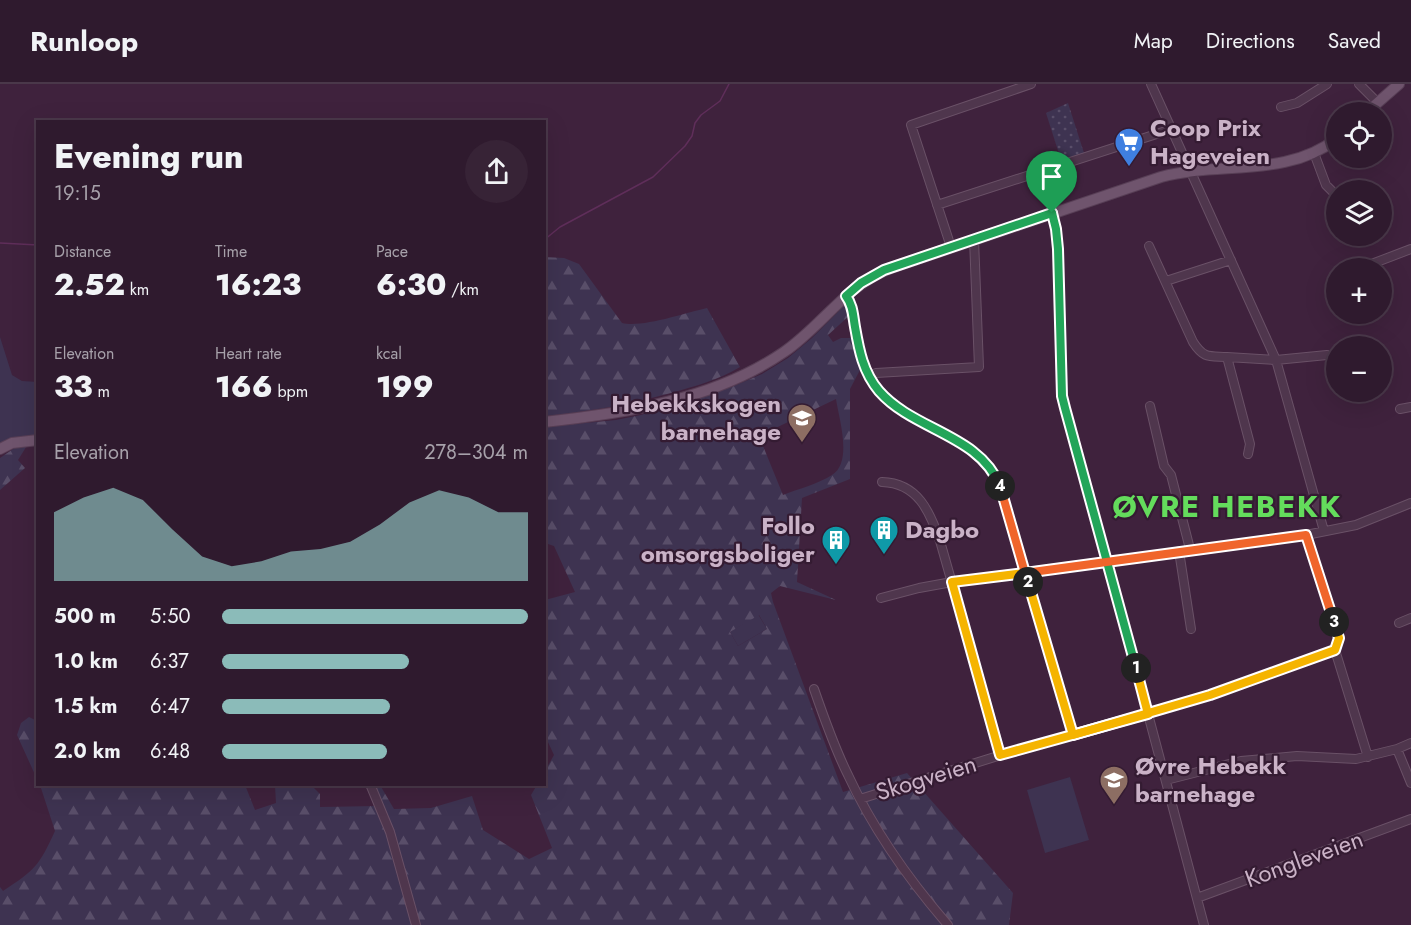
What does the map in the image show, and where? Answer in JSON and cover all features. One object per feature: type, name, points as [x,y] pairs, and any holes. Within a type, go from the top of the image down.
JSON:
[{"type":"main road","points":[[1379,102],[1399,84]]},
{"type":"main road","points":[[546,422],[627,411],[695,393],[733,380],[783,353],[807,335],[861,283],[879,272],[1155,178],[1190,170],[1279,163],[1314,153],[1326,145]]},
{"type":"main road","points":[[0,449],[12,443],[36,441]]},
{"type":"street","points":[[951,247],[910,125],[1031,84]]},
{"type":"street","points":[[1151,84],[1276,360],[1324,531]]},
{"type":"street","points":[[1281,107],[1297,103],[1327,84]]},
{"type":"street","points":[[1359,84],[1377,102]]},
{"type":"street","points":[[937,205],[1172,129]]},
{"type":"street","points":[[1314,153],[1326,185]]},
{"type":"street","points":[[1052,213],[1058,249],[1062,396],[1204,925]]},
{"type":"street","points":[[869,376],[894,371],[979,367],[974,240]]},
{"type":"street","points":[[1149,246],[1200,353],[1206,356],[1276,360],[1326,355]]},
{"type":"street","points":[[1387,258],[1411,249]]},
{"type":"street","points":[[1166,281],[1231,260]]},
{"type":"street","points":[[846,296],[851,306],[860,354],[869,376],[881,393],[894,405],[971,449],[991,468],[1003,494],[1073,735]]},
{"type":"street","points":[[1227,357],[1250,444],[1248,454]]},
{"type":"street","points":[[1150,406],[1164,466],[1171,475],[1190,549]]},
{"type":"street","points":[[1400,409],[1411,407]]},
{"type":"street","points":[[882,482],[903,485],[924,503],[938,533],[1000,755]]},
{"type":"street","points":[[881,598],[952,582],[1306,535],[1356,525],[1411,503]]},
{"type":"street","points":[[1306,535],[1339,638],[1335,650],[1368,757]]},
{"type":"street","points":[[1179,551],[1191,629]]},
{"type":"street","points":[[1399,623],[1411,618]]},
{"type":"street","name":"Skogveien","points":[[860,799],[1000,755],[1210,695],[1335,650]]},
{"type":"street","points":[[814,689],[844,768],[860,799],[903,868],[948,925]]},
{"type":"street","points":[[1166,780],[1253,759],[1297,756],[1344,759],[1368,757],[1411,743]]},
{"type":"street","points":[[1397,749],[1411,783]]},
{"type":"street","points":[[371,786],[390,832],[416,925]]},
{"type":"street","name":"Kongleveien","points":[[1197,898],[1411,819]]},
{"type":"green space","points":[[1068,103],[1084,153],[1061,160],[1046,113]]},
{"type":"green space","points":[[546,257],[564,258],[579,264],[622,323],[652,322],[707,308],[740,367],[724,376],[671,393],[593,410],[546,416]]},
{"type":"green space","points":[[846,304],[850,315],[828,335],[833,342],[841,338],[854,338],[861,368],[850,389],[850,479],[802,498],[797,582],[836,600],[780,586],[771,593],[843,792],[907,773],[1013,893],[1009,925],[0,925],[0,887],[3,891],[35,866],[55,831],[40,786],[245,786],[255,810],[276,803],[275,786],[312,786],[320,794],[320,807],[376,806],[366,786],[381,786],[394,809],[431,808],[472,796],[483,830],[529,859],[552,848],[531,795],[536,786],[546,786],[546,769],[554,755],[546,740],[546,600],[575,592],[554,546],[546,543],[546,427],[616,420],[641,415],[734,386],[762,374],[788,358]],"holes":[[[836,399],[842,428],[843,451],[838,469],[821,481],[783,495],[759,436]],[[759,615],[767,629],[738,646],[730,632]]]},
{"type":"green space","points":[[0,337],[12,375],[22,381],[36,382],[36,436],[0,447]]},
{"type":"green space","points":[[28,444],[18,460],[25,468],[0,490],[0,458],[16,447]]},
{"type":"green space","points":[[758,614],[767,629],[738,646],[730,632]]},
{"type":"green space","points":[[29,717],[36,720],[36,777],[17,735],[21,723]]},
{"type":"green space","points":[[1070,777],[1089,840],[1045,853],[1027,790]]},
{"type":"waterway","points":[[546,238],[560,227],[653,177],[685,146],[692,136],[695,123],[701,115],[720,101],[729,84]]},
{"type":"waterway","points":[[0,243],[36,245]]},
{"type":"place","name":"Coop Prix Hageveien","points":[[1129,168]]},
{"type":"place","name":"Hebekkskogen barnehage","points":[[802,444]]},
{"type":"place","name":"Dagbo","points":[[884,556]]},
{"type":"place","name":"Follo omsorgsboliger","points":[[836,566]]},
{"type":"place","name":"Øvre Hebekk barnehage","points":[[1114,806]]},
{"type":"district","name":"ØVRE HEBEKK","points":[[1227,507]]},
{"type":"route","points":[[1052,213],[884,270],[856,286],[846,296],[851,306],[860,354],[875,385],[894,405],[966,446],[980,455],[987,463],[1001,487],[1025,573],[1106,561],[1190,549],[1306,535],[1339,638],[1335,650],[1210,695],[1148,714],[1073,735],[1025,573],[952,582],[1000,755],[1148,714],[1106,561],[1072,440],[1062,396],[1058,249],[1052,213]]}]
